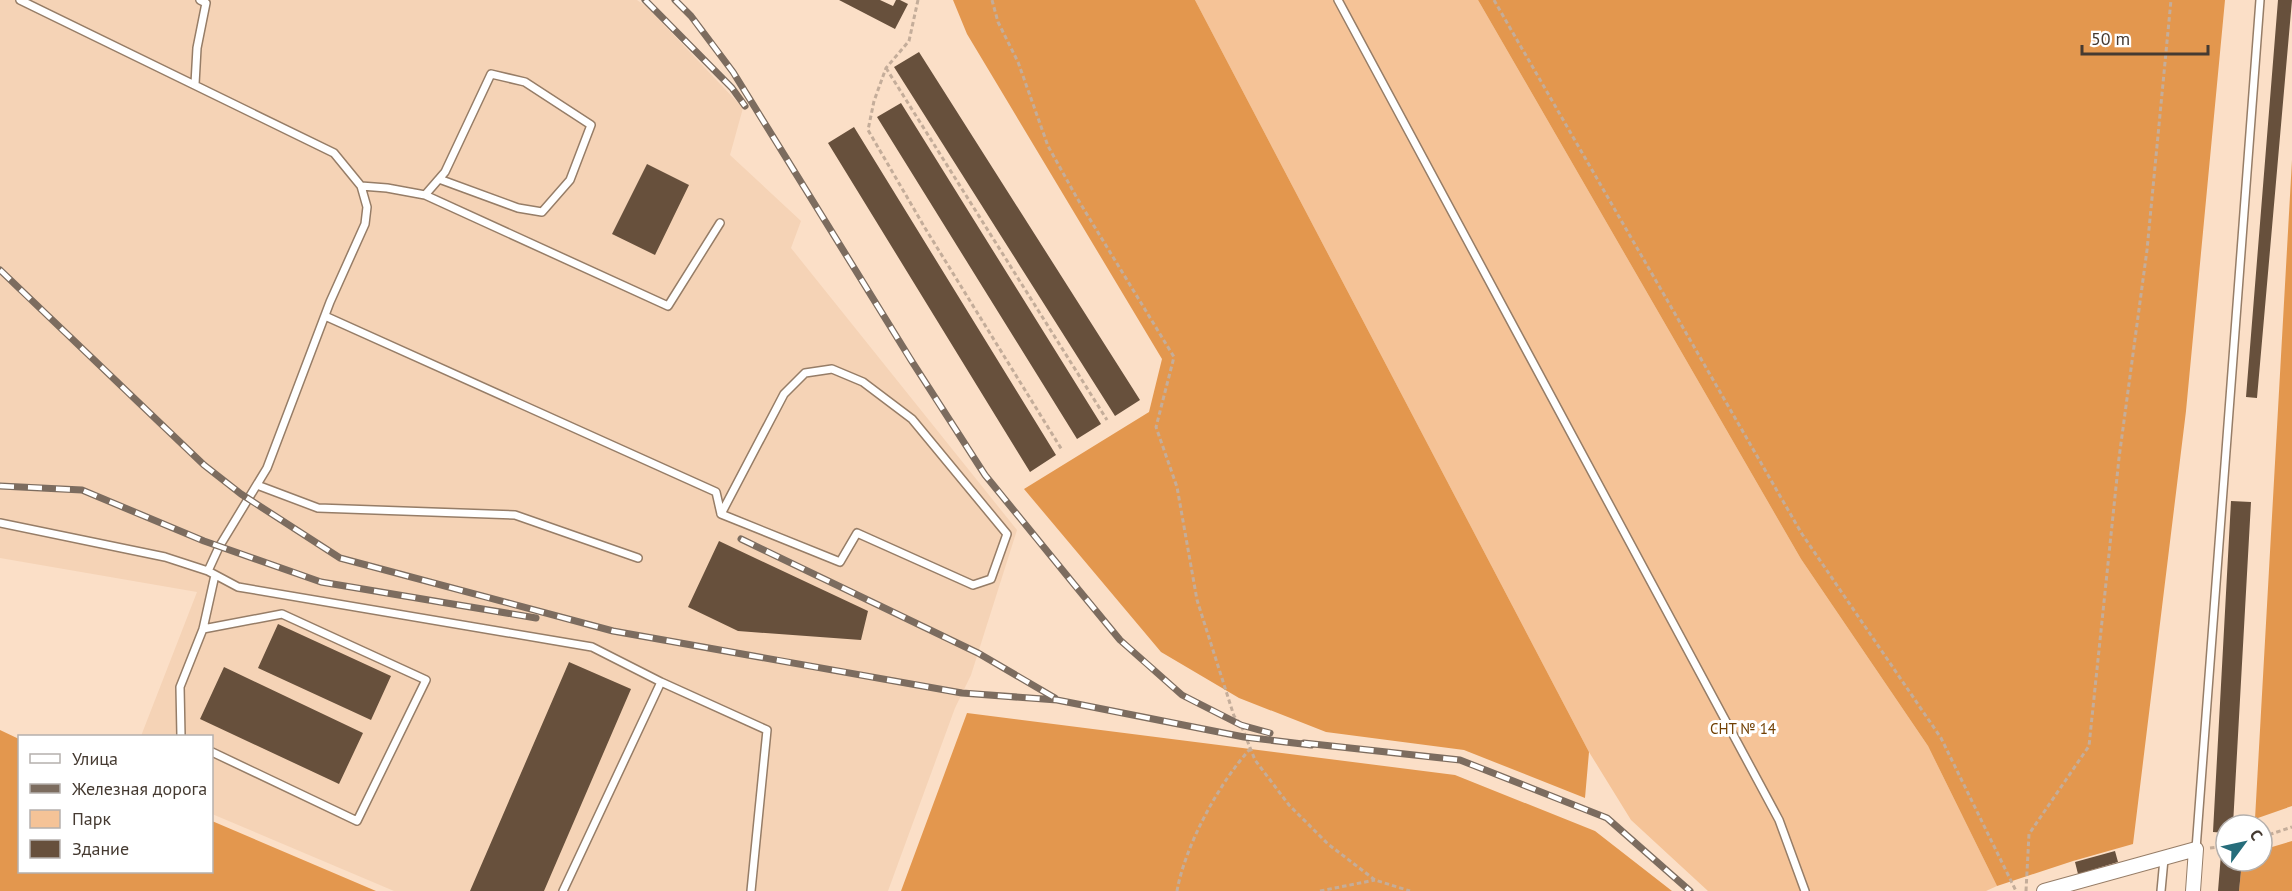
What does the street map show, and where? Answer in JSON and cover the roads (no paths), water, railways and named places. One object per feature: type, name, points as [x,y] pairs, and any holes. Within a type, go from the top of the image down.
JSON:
[{"type":"street","points":[[2044,891],[2196,849],[2193,891]]},
{"type":"lane","points":[[20,0],[334,153],[361,186],[367,207],[365,225],[325,316],[267,468],[219,547],[211,573],[203,629],[180,687],[181,735]]},
{"type":"lane","points":[[195,84],[197,48],[206,3],[200,0]]},
{"type":"lane","points":[[1338,0],[1779,820],[1805,891]]},
{"type":"lane","points":[[2196,849],[2260,0]]},
{"type":"lane","points":[[425,195],[445,172],[491,74],[525,82],[591,125],[570,180],[542,212],[518,208],[439,179]]},
{"type":"lane","points":[[361,186],[425,195],[668,306],[720,223]]},
{"type":"lane","points":[[325,316],[716,492],[721,514]]},
{"type":"lane","points":[[832,369],[863,382],[912,419],[1006,534],[991,579],[972,585],[856,534],[840,562],[721,514],[784,394],[805,373],[832,369]]},
{"type":"lane","points":[[257,485],[318,508],[515,515],[638,558]]},
{"type":"lane","points":[[0,523],[165,557],[211,573],[238,587],[592,647],[661,682],[767,730],[752,891]]},
{"type":"lane","points":[[203,629],[282,614],[426,680],[357,821],[213,752]]},
{"type":"lane","points":[[563,891],[661,682]]},
{"type":"lane","points":[[2161,891],[2164,859]]},
{"type":"railway","points":[[645,0],[732,88],[745,106]]},
{"type":"railway","points":[[675,0],[691,16],[733,72],[985,475],[1120,640],[1182,695],[1241,725],[1270,733]]},
{"type":"railway","points":[[0,270],[204,465],[241,494],[340,558],[613,631],[962,693],[1057,700],[1244,737],[1311,745]]},
{"type":"railway","points":[[0,486],[82,490],[204,541],[321,582],[536,618]]},
{"type":"railway","points":[[741,539],[978,653],[1055,698]]},
{"type":"railway","points":[[1304,743],[1460,760],[1607,818],[1690,891]]},
{"type":"park label","name":"СНТ № 14","points":[[1743,728]]}]
